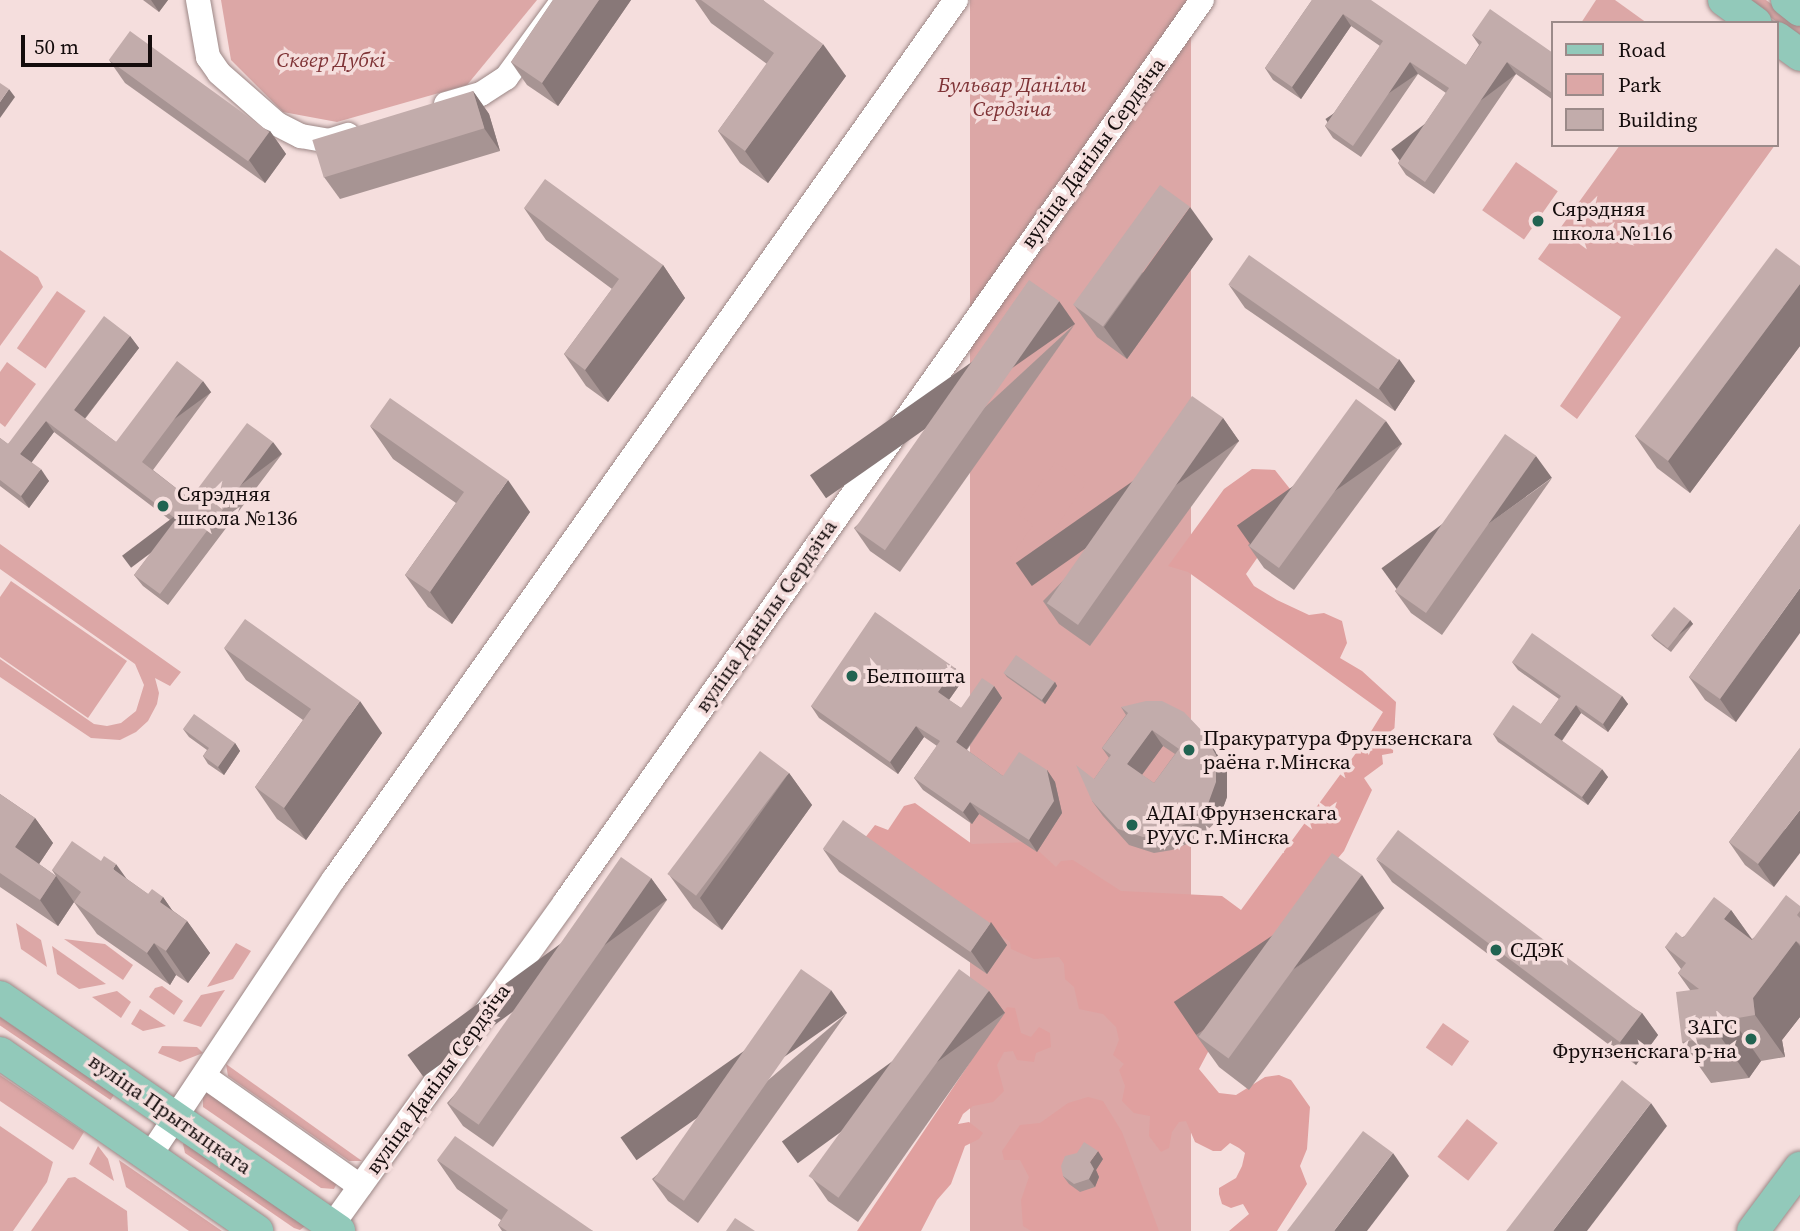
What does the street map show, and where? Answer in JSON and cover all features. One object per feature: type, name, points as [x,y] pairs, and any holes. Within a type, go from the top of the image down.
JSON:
[{"type":"main road","points":[[1724,0],[1753,21]]},
{"type":"main road","points":[[1787,0],[1800,10]]},
{"type":"main road","points":[[1779,39],[1800,55]]},
{"type":"main road","name":"вуліца Прытыцкага","points":[[0,997],[333,1229]]},
{"type":"main road","points":[[0,1053],[257,1231]]},
{"type":"main road","points":[[1753,1231],[1800,1168]]},
{"type":"street","points":[[198,0],[200,27],[208,57],[219,74],[276,124],[302,136],[329,141],[367,129]]},
{"type":"street","points":[[418,113],[481,94],[506,78],[562,0]]},
{"type":"street","points":[[149,1157],[334,879],[957,0]]},
{"type":"street","name":"вуліца Данілы Сердзіча","points":[[333,1229],[360,1186],[565,902],[1202,0]]},
{"type":"street","points":[[204,1076],[360,1186]]},
{"type":"green space","name":"Сквер Дубкі","points":[[221,0],[537,0],[467,85],[337,122],[283,112],[231,60]]},
{"type":"green space","name":"Бульвар Данілы Сердзіча","points":[[970,0],[1191,0],[1191,1231],[970,1231]]},
{"type":"green space","points":[[1596,0],[1615,0],[1644,21],[1582,21]]},
{"type":"green space","points":[[1747,0],[1766,0],[1800,26],[1800,39]]},
{"type":"green space","points":[[1619,147],[1774,147],[1577,419],[1560,406],[1621,317],[1538,259]]},
{"type":"green space","points":[[1516,162],[1558,191],[1524,240],[1482,210]]},
{"type":"green space","points":[[0,250],[38,277],[43,287],[0,346]]},
{"type":"green space","points":[[57,291],[86,311],[46,368],[17,348]]},
{"type":"green space","points":[[7,362],[36,384],[5,427],[0,423],[0,372]]},
{"type":"green space","points":[[1055,462],[1086,483],[1027,570],[1010,558],[1033,525],[1019,515]]},
{"type":"green space","points":[[0,544],[181,672],[170,686],[155,678],[159,693],[157,704],[148,721],[136,732],[120,740],[91,738],[0,677],[0,659],[94,724],[107,726],[121,723],[136,711],[144,685],[135,664],[0,569]]},
{"type":"green space","points":[[11,581],[127,661],[88,718],[0,657],[0,597]]},
{"type":"green space","points":[[16,923],[41,940],[47,967],[21,949]]},
{"type":"green space","points":[[64,939],[105,944],[133,965],[123,980]]},
{"type":"green space","points":[[236,943],[251,951],[233,979],[207,987]]},
{"type":"green space","points":[[52,946],[106,984],[79,989],[57,974]]},
{"type":"green space","points":[[162,986],[183,1001],[174,1015],[149,997],[155,988]]},
{"type":"green space","points":[[225,990],[201,1027],[183,1021],[201,995]]},
{"type":"green space","points":[[117,991],[131,1002],[121,1018],[92,997]]},
{"type":"green space","points":[[140,1009],[166,1026],[143,1031],[131,1024]]},
{"type":"green space","points":[[0,1017],[114,1094],[110,1100],[0,1025]]},
{"type":"green space","points":[[1443,1023],[1469,1041],[1452,1066],[1426,1048]]},
{"type":"green space","points":[[162,1046],[197,1047],[203,1053],[180,1062],[158,1053]]},
{"type":"green space","points":[[226,1064],[362,1161],[349,1161],[228,1076]]},
{"type":"green space","points":[[0,1075],[84,1132],[73,1150],[0,1101]]},
{"type":"green space","points":[[208,1089],[338,1181],[334,1189],[321,1188],[203,1107],[203,1097]]},
{"type":"green space","points":[[1467,1119],[1498,1143],[1468,1181],[1437,1157]]},
{"type":"green space","points":[[0,1126],[53,1162],[47,1182],[13,1231],[0,1231]]},
{"type":"green space","points":[[188,1142],[305,1226],[300,1230],[294,1228],[185,1153],[183,1144]]},
{"type":"green space","points":[[98,1146],[108,1159],[114,1181],[89,1164]]},
{"type":"green space","points":[[119,1160],[222,1231],[189,1231],[126,1187]]},
{"type":"green space","points":[[75,1177],[127,1211],[128,1231],[31,1231],[68,1178]]},
{"type":"shaded area","points":[[1252,469],[1275,470],[1298,499],[1246,574],[1254,586],[1277,600],[1309,615],[1324,613],[1342,621],[1347,643],[1340,658],[1362,671],[1396,702],[1393,753],[1382,755],[1383,764],[1364,778],[1372,790],[1344,851],[1333,864],[1232,1028],[1208,1052],[1199,1069],[1219,1093],[1236,1095],[1265,1077],[1279,1075],[1291,1080],[1310,1107],[1307,1149],[1300,1166],[1307,1184],[1277,1231],[1229,1231],[1249,1214],[1243,1204],[1231,1208],[1222,1204],[1219,1194],[1219,1188],[1236,1178],[1242,1166],[1245,1153],[1239,1148],[1230,1143],[1221,1151],[1213,1151],[1195,1142],[1186,1121],[1179,1122],[1172,1132],[1169,1148],[1161,1152],[1149,1136],[1150,1116],[1134,1113],[1122,1101],[1125,1086],[1119,1070],[1124,1064],[1113,1055],[1119,1040],[1116,1027],[1103,1014],[1079,1009],[1074,987],[1065,979],[1064,964],[1059,957],[1034,959],[1011,949],[1010,942],[864,839],[875,825],[888,830],[904,806],[915,803],[972,844],[1029,842],[1056,867],[1061,861],[1073,860],[1121,891],[1222,896],[1241,910],[1367,738],[1383,712],[1188,572],[1168,566],[1224,489]]},
{"type":"shaded area","points":[[1007,1007],[1015,1008],[1021,1033],[1031,1037],[1039,1027],[1050,1033],[1051,1047],[1036,1053],[1034,1062],[1017,1060],[1013,1051],[1004,1052],[997,1065],[1004,1091],[993,1102],[973,1106],[963,1114],[958,1124],[969,1122],[983,1133],[979,1139],[965,1146],[951,1184],[937,1200],[921,1231],[857,1231]]},
{"type":"shaded area","points":[[1088,1097],[1103,1101],[1122,1132],[1159,1231],[1031,1231],[1023,1226],[1021,1200],[1029,1177],[1020,1160],[1004,1160],[1002,1151],[1020,1125],[1040,1123],[1068,1103]]},
{"type":"building","points":[[553,0],[599,0],[542,83],[511,62]]},
{"type":"building","points":[[701,0],[763,0],[823,44],[745,151],[718,131],[774,53]]},
{"type":"building","points":[[1312,0],[1371,0],[1466,65],[1482,42],[1472,35],[1490,9],[1552,52],[1552,93],[1507,62],[1425,182],[1398,163],[1449,88],[1410,62],[1353,146],[1325,126],[1383,41],[1343,14],[1292,87],[1265,68]]},
{"type":"building","points":[[130,31],[269,132],[248,161],[109,60]]},
{"type":"building","points":[[0,83],[9,89],[0,102]]},
{"type":"building","points":[[473,91],[484,128],[324,177],[312,140]]},
{"type":"building","points":[[545,179],[663,265],[585,370],[564,354],[619,279],[524,208]]},
{"type":"building","points":[[1160,185],[1190,207],[1103,326],[1073,305]]},
{"type":"building","points":[[1776,248],[1800,266],[1800,284],[1668,461],[1635,436]]},
{"type":"building","points":[[1249,255],[1399,360],[1378,389],[1228,284]]},
{"type":"building","points":[[1029,280],[1059,301],[885,550],[855,529]]},
{"type":"building","points":[[104,316],[130,336],[74,410],[116,442],[177,361],[203,381],[142,462],[190,499],[247,423],[273,442],[160,594],[134,575],[176,519],[46,421],[20,454],[41,469],[21,496],[0,480],[0,438],[8,444]]},
{"type":"building","points":[[1192,396],[1223,418],[1078,625],[1047,603]]},
{"type":"building","points":[[390,398],[508,480],[430,592],[405,575],[464,492],[370,426]]},
{"type":"building","points":[[1356,399],[1386,421],[1279,568],[1249,546]]},
{"type":"building","points":[[1505,434],[1536,456],[1426,613],[1395,591]]},
{"type":"building","points":[[1800,524],[1800,588],[1720,699],[1689,677]]},
{"type":"building","points":[[1674,607],[1690,620],[1668,648],[1651,635]]},
{"type":"building","points":[[875,612],[955,668],[938,692],[961,708],[982,678],[994,686],[956,742],[1003,776],[1019,752],[1047,770],[1054,801],[1029,840],[970,802],[963,812],[914,778],[940,741],[916,726],[890,762],[811,706]]},
{"type":"building","points":[[245,619],[360,701],[284,808],[255,787],[311,709],[224,648]]},
{"type":"building","points":[[1532,633],[1622,696],[1603,724],[1576,705],[1554,735],[1602,769],[1582,797],[1493,734],[1513,705],[1541,724],[1561,696],[1512,662]]},
{"type":"building","points":[[1016,655],[1055,682],[1042,700],[1003,673]]},
{"type":"building","points":[[1146,701],[1162,701],[1184,712],[1203,732],[1216,755],[1216,782],[1208,804],[1186,824],[1161,834],[1143,837],[1118,829],[1092,801],[1076,765],[1094,779],[1111,755],[1102,748],[1128,713],[1121,707]],"holes":[[[1152,730],[1179,749],[1154,783],[1127,764]]]},
{"type":"building","points":[[194,714],[235,743],[218,767],[203,756],[209,748],[183,729]]},
{"type":"building","points":[[1800,748],[1800,810],[1758,864],[1729,842]]},
{"type":"building","points":[[760,751],[789,773],[696,896],[667,874]]},
{"type":"building","points":[[0,794],[35,818],[15,847],[56,876],[40,900],[0,873]]},
{"type":"building","points":[[843,820],[990,923],[970,952],[823,849]]},
{"type":"building","points":[[1398,830],[1642,1014],[1620,1042],[1376,859]]},
{"type":"building","points":[[72,841],[101,861],[104,856],[116,864],[113,869],[148,894],[152,889],[163,897],[160,902],[187,921],[166,951],[154,943],[147,953],[74,902],[81,892],[52,870]]},
{"type":"building","points":[[1332,853],[1362,875],[1229,1058],[1199,1037]]},
{"type":"building","points":[[621,857],[651,878],[479,1125],[448,1104]]},
{"type":"building","points":[[1786,895],[1800,906],[1797,915],[1800,918],[1800,944],[1796,941],[1753,998],[1755,1015],[1732,1019],[1720,1036],[1682,1042],[1676,992],[1699,989],[1678,973],[1686,963],[1665,947],[1676,932],[1683,938],[1714,897],[1731,910],[1724,919],[1752,940]]},
{"type":"building","points":[[801,969],[831,990],[684,1201],[654,1180]]},
{"type":"building","points":[[959,969],[989,991],[838,1198],[809,1176]]},
{"type":"building","points":[[1622,1080],[1651,1103],[1553,1231],[1506,1231]]},
{"type":"building","points":[[1363,1131],[1393,1153],[1334,1231],[1287,1231]]},
{"type":"building","points":[[455,1136],[593,1231],[507,1231],[498,1225],[508,1210],[437,1160]]},
{"type":"building","points":[[1084,1142],[1098,1151],[1090,1162],[1094,1169],[1089,1179],[1074,1184],[1063,1176],[1061,1166],[1065,1156],[1077,1153]]},
{"type":"building","points":[[735,1218],[755,1231],[726,1231]]},
{"type":"place","name":"Сярэдняя школа №116","points":[[1538,221]]},
{"type":"place","name":"Сярэдняя школа №136","points":[[163,506]]},
{"type":"place","name":"Белпошта","points":[[852,676]]},
{"type":"place","name":"Пракуратура Фрунзенскага раёна г.Мінска","points":[[1189,750]]},
{"type":"place","name":"АДАІ Фрунзенскага РУУС г.Мінска","points":[[1132,825]]},
{"type":"place","name":"СДЭК","points":[[1496,950]]},
{"type":"place","name":"ЗАГС Фрунзенскага р-на","points":[[1751,1039]]}]
